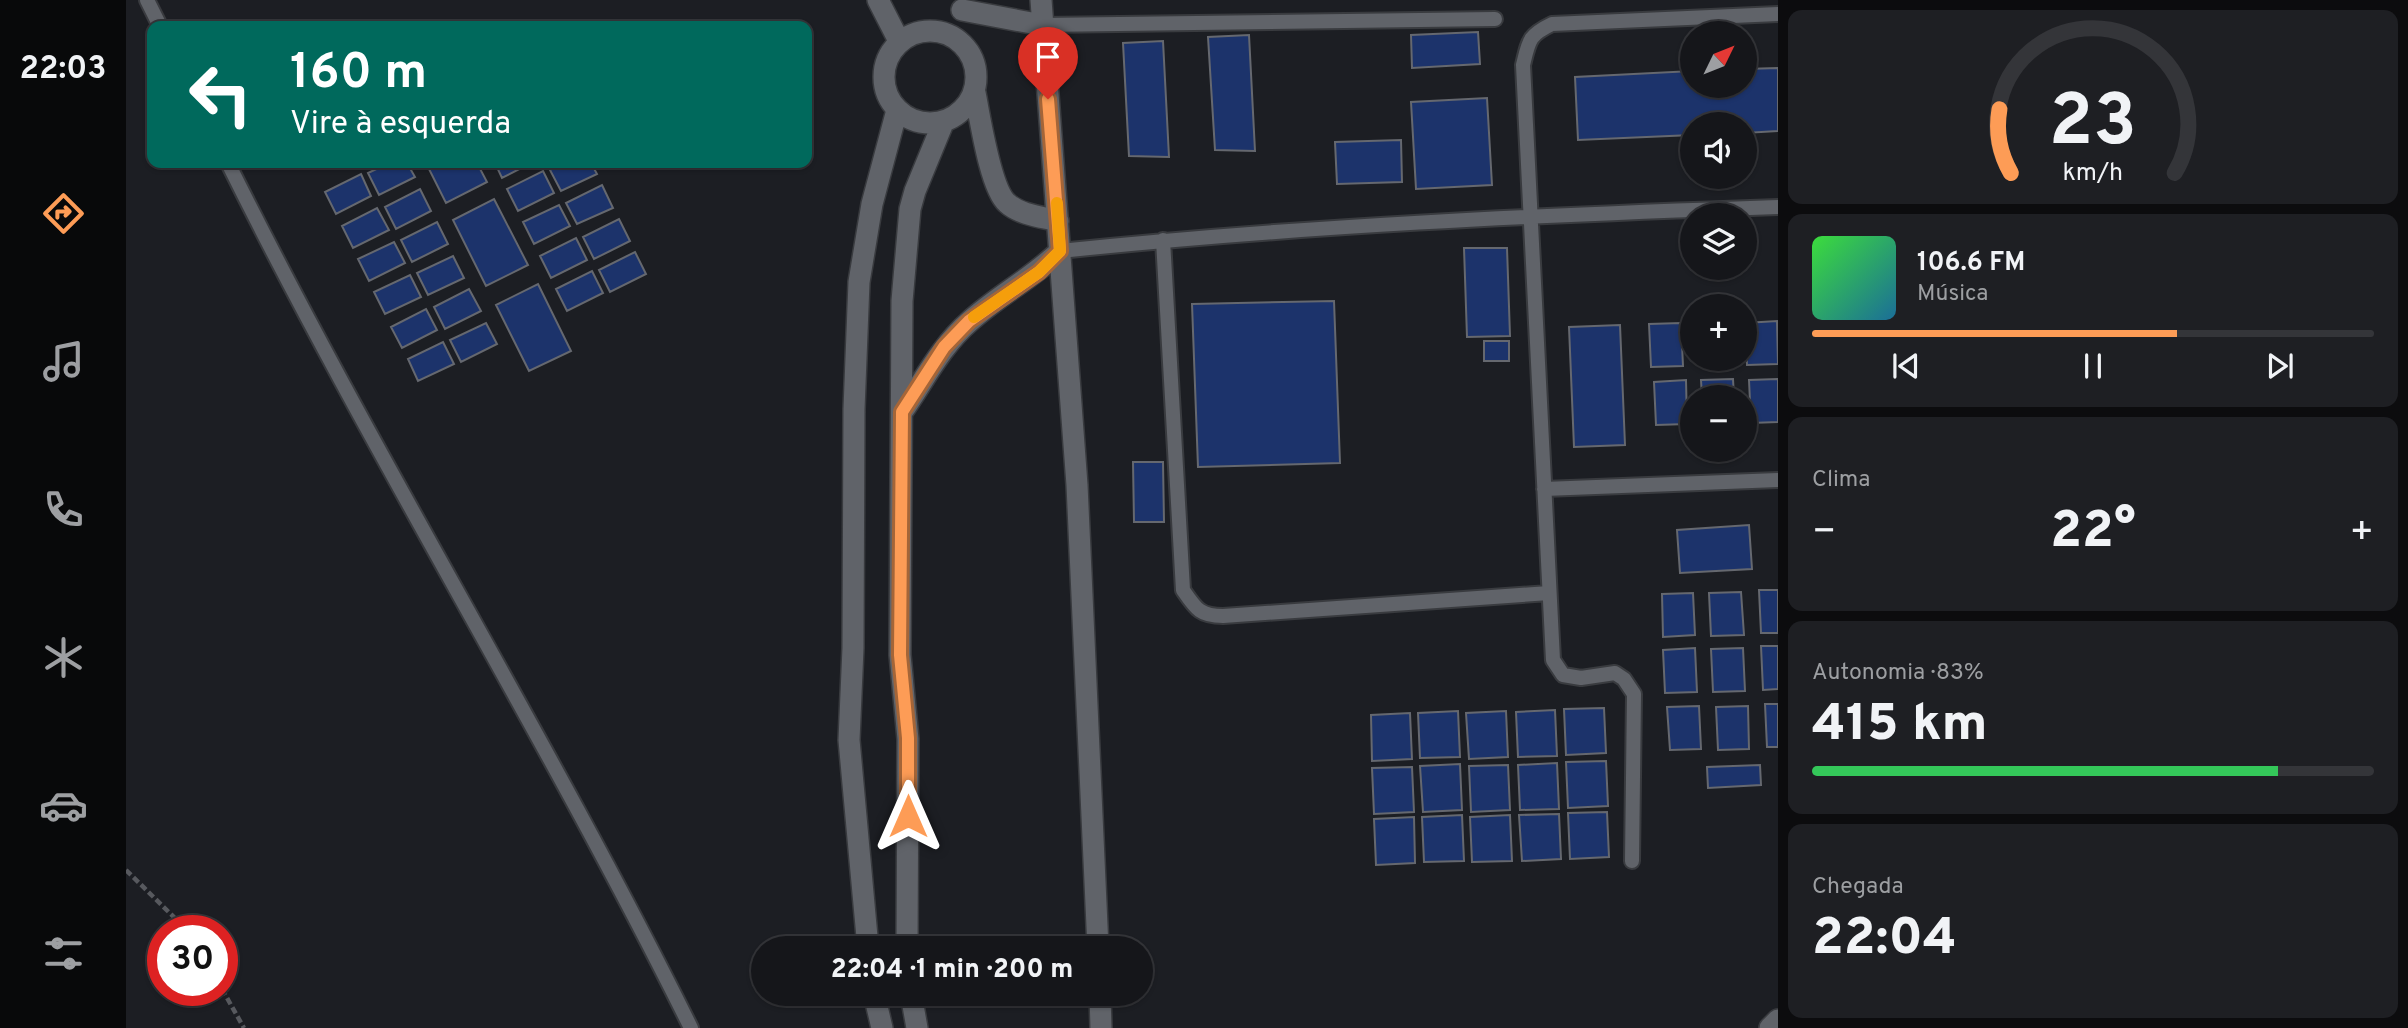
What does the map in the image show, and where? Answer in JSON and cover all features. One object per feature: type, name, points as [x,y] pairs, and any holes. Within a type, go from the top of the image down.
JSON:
[{"type":"street","points":[[878,0],[899,41]]},
{"type":"street","points":[[1041,0],[1077,485],[1097,936]]},
{"type":"street","points":[[1042,25],[962,5],[964,44],[976,67],[975,93],[995,182],[1006,203],[1023,212],[1058,221]]},
{"type":"street","points":[[964,44],[943,32],[920,31],[899,41],[885,63],[884,88],[897,110],[918,123],[943,123],[962,112],[975,93]]},
{"type":"street","points":[[867,936],[849,740],[853,648],[854,409],[859,282],[872,204],[897,110]]},
{"type":"street","points":[[907,936],[908,738],[900,655],[902,302],[910,209],[943,123]]},
{"type":"street","points":[[902,412],[952,338],[969,321],[1039,272],[1060,251]]},
{"type":"street","points":[[877,1006],[882,1028]]},
{"type":"street","points":[[913,1006],[917,1028]]},
{"type":"street","points":[[1100,1006],[1101,1028]]},
{"type":"street","points":[[1770,1028],[1778,1020]]},
{"type":"lane","points":[[147,0],[158,21]]},
{"type":"lane","points":[[1632,860],[1634,694],[1624,679],[1615,673],[1581,678],[1563,675],[1553,660],[1523,65],[1528,44],[1535,32],[1552,23],[1778,13]]},
{"type":"lane","points":[[1042,25],[1495,19]]},
{"type":"lane","points":[[230,168],[269,245],[526,715],[691,1028]]},
{"type":"lane","points":[[1060,251],[1163,240],[1530,216],[1778,207]]},
{"type":"lane","points":[[1163,240],[1183,590],[1194,607],[1206,616],[1223,616],[1549,593]]},
{"type":"lane","points":[[1544,488],[1778,480]]},
{"type":"path","points":[[126,870],[172,915]]},
{"type":"path","points":[[232,1006],[244,1028]]},
{"type":"building","points":[[1478,32],[1480,64],[1412,68],[1411,35]]},
{"type":"building","points":[[1249,35],[1255,151],[1215,150],[1208,37]]},
{"type":"building","points":[[1163,41],[1169,157],[1129,156],[1123,43]]},
{"type":"building","points":[[1778,68],[1778,131],[1757,132],[1757,112],[1680,112],[1680,136],[1578,140],[1575,77],[1680,72],[1680,98],[1757,98],[1757,69]]},
{"type":"building","points":[[1487,98],[1492,185],[1416,189],[1411,102]]},
{"type":"building","points":[[1401,140],[1402,182],[1337,184],[1335,142]]},
{"type":"building","points":[[378,168],[410,168],[415,177],[379,195],[368,173]]},
{"type":"building","points":[[428,168],[480,168],[487,182],[446,203]]},
{"type":"building","points":[[497,168],[521,168],[502,178]]},
{"type":"building","points":[[594,168],[597,174],[561,191],[550,170]]},
{"type":"building","points":[[543,171],[554,193],[518,211],[507,189]]},
{"type":"building","points":[[361,174],[371,196],[336,214],[325,192]]},
{"type":"building","points":[[602,185],[613,208],[577,224],[566,203]]},
{"type":"building","points":[[420,189],[431,211],[396,229],[385,207]]},
{"type":"building","points":[[494,199],[528,265],[486,286],[453,220]]},
{"type":"building","points":[[559,205],[570,226],[534,244],[523,222]]},
{"type":"building","points":[[377,208],[389,230],[353,248],[342,226]]},
{"type":"building","points":[[619,219],[630,241],[594,259],[583,237]]},
{"type":"building","points":[[437,222],[448,244],[412,262],[401,240]]},
{"type":"building","points":[[576,238],[587,260],[551,278],[540,256]]},
{"type":"building","points":[[394,242],[405,263],[369,281],[358,259]]},
{"type":"building","points":[[1464,248],[1507,248],[1510,336],[1467,337]]},
{"type":"building","points":[[635,252],[646,274],[610,292],[599,270]]},
{"type":"building","points":[[453,256],[464,278],[428,295],[417,273]]},
{"type":"building","points":[[592,271],[603,293],[567,311],[556,289]]},
{"type":"building","points":[[410,275],[421,297],[385,314],[374,292]]},
{"type":"building","points":[[538,284],[571,351],[529,371],[496,305]]},
{"type":"building","points":[[469,289],[481,311],[445,329],[434,307]]},
{"type":"building","points":[[1334,301],[1340,463],[1198,467],[1192,304]]},
{"type":"building","points":[[426,309],[437,330],[402,348],[391,327]]},
{"type":"building","points":[[1777,321],[1778,364],[1757,365],[1757,322]]},
{"type":"building","points":[[486,323],[497,344],[461,362],[450,340]]},
{"type":"building","points":[[1680,323],[1680,366],[1651,367],[1649,324]]},
{"type":"building","points":[[1620,325],[1625,445],[1574,447],[1569,327]]},
{"type":"building","points":[[1484,341],[1509,341],[1509,361],[1484,361]]},
{"type":"building","points":[[443,342],[454,364],[418,381],[408,359]]},
{"type":"building","points":[[1733,379],[1733,385],[1701,385],[1701,380]]},
{"type":"building","points":[[1778,379],[1778,422],[1757,423],[1757,385],[1749,385],[1749,380]]},
{"type":"building","points":[[1686,380],[1686,385],[1680,385],[1680,424],[1656,425],[1654,382]]},
{"type":"building","points":[[1133,462],[1163,462],[1164,522],[1134,522]]},
{"type":"building","points":[[1749,525],[1752,569],[1680,573],[1677,530]]},
{"type":"building","points":[[1759,590],[1778,590],[1778,633],[1761,633]]},
{"type":"building","points":[[1741,592],[1744,635],[1711,636],[1709,593]]},
{"type":"building","points":[[1693,593],[1695,635],[1663,637],[1662,594]]},
{"type":"building","points":[[1761,646],[1778,646],[1778,689],[1763,690]]},
{"type":"building","points":[[1695,648],[1697,692],[1665,693],[1663,650]]},
{"type":"building","points":[[1743,648],[1745,691],[1713,692],[1711,649]]},
{"type":"building","points":[[1765,704],[1778,704],[1778,747],[1767,747]]},
{"type":"building","points":[[1699,706],[1701,749],[1670,750],[1667,707]]},
{"type":"building","points":[[1748,706],[1749,749],[1718,750],[1716,707]]},
{"type":"building","points":[[1604,708],[1606,753],[1566,755],[1564,709]]},
{"type":"building","points":[[1555,710],[1557,756],[1518,757],[1516,712]]},
{"type":"building","points":[[1458,711],[1460,757],[1420,758],[1418,713]]},
{"type":"building","points":[[1506,711],[1508,757],[1469,759],[1466,713]]},
{"type":"building","points":[[1410,713],[1412,759],[1372,761],[1371,715]]},
{"type":"building","points":[[1606,761],[1608,806],[1568,808],[1566,762]]},
{"type":"building","points":[[1557,763],[1559,809],[1520,810],[1518,765]]},
{"type":"building","points":[[1460,764],[1462,810],[1423,812],[1420,766]]},
{"type":"building","points":[[1508,765],[1510,810],[1471,812],[1469,766]]},
{"type":"building","points":[[1760,765],[1761,785],[1708,788],[1707,767]]},
{"type":"building","points":[[1412,767],[1414,812],[1374,814],[1372,768]]},
{"type":"building","points":[[1607,812],[1609,857],[1570,859],[1568,813]]},
{"type":"building","points":[[1559,814],[1561,859],[1522,861],[1519,815]]},
{"type":"building","points":[[1462,815],[1464,861],[1424,862],[1422,817]]},
{"type":"building","points":[[1510,815],[1512,861],[1472,862],[1470,817]]},
{"type":"building","points":[[1414,817],[1415,863],[1376,865],[1374,819]]},
{"type":"slow traffic","points":[[974,317],[1039,272],[1060,251],[1057,203]]},
{"type":"route","points":[[908,816],[908,738],[900,655],[902,412],[944,347],[969,321],[1039,272],[1060,251],[1048,99]]}]
